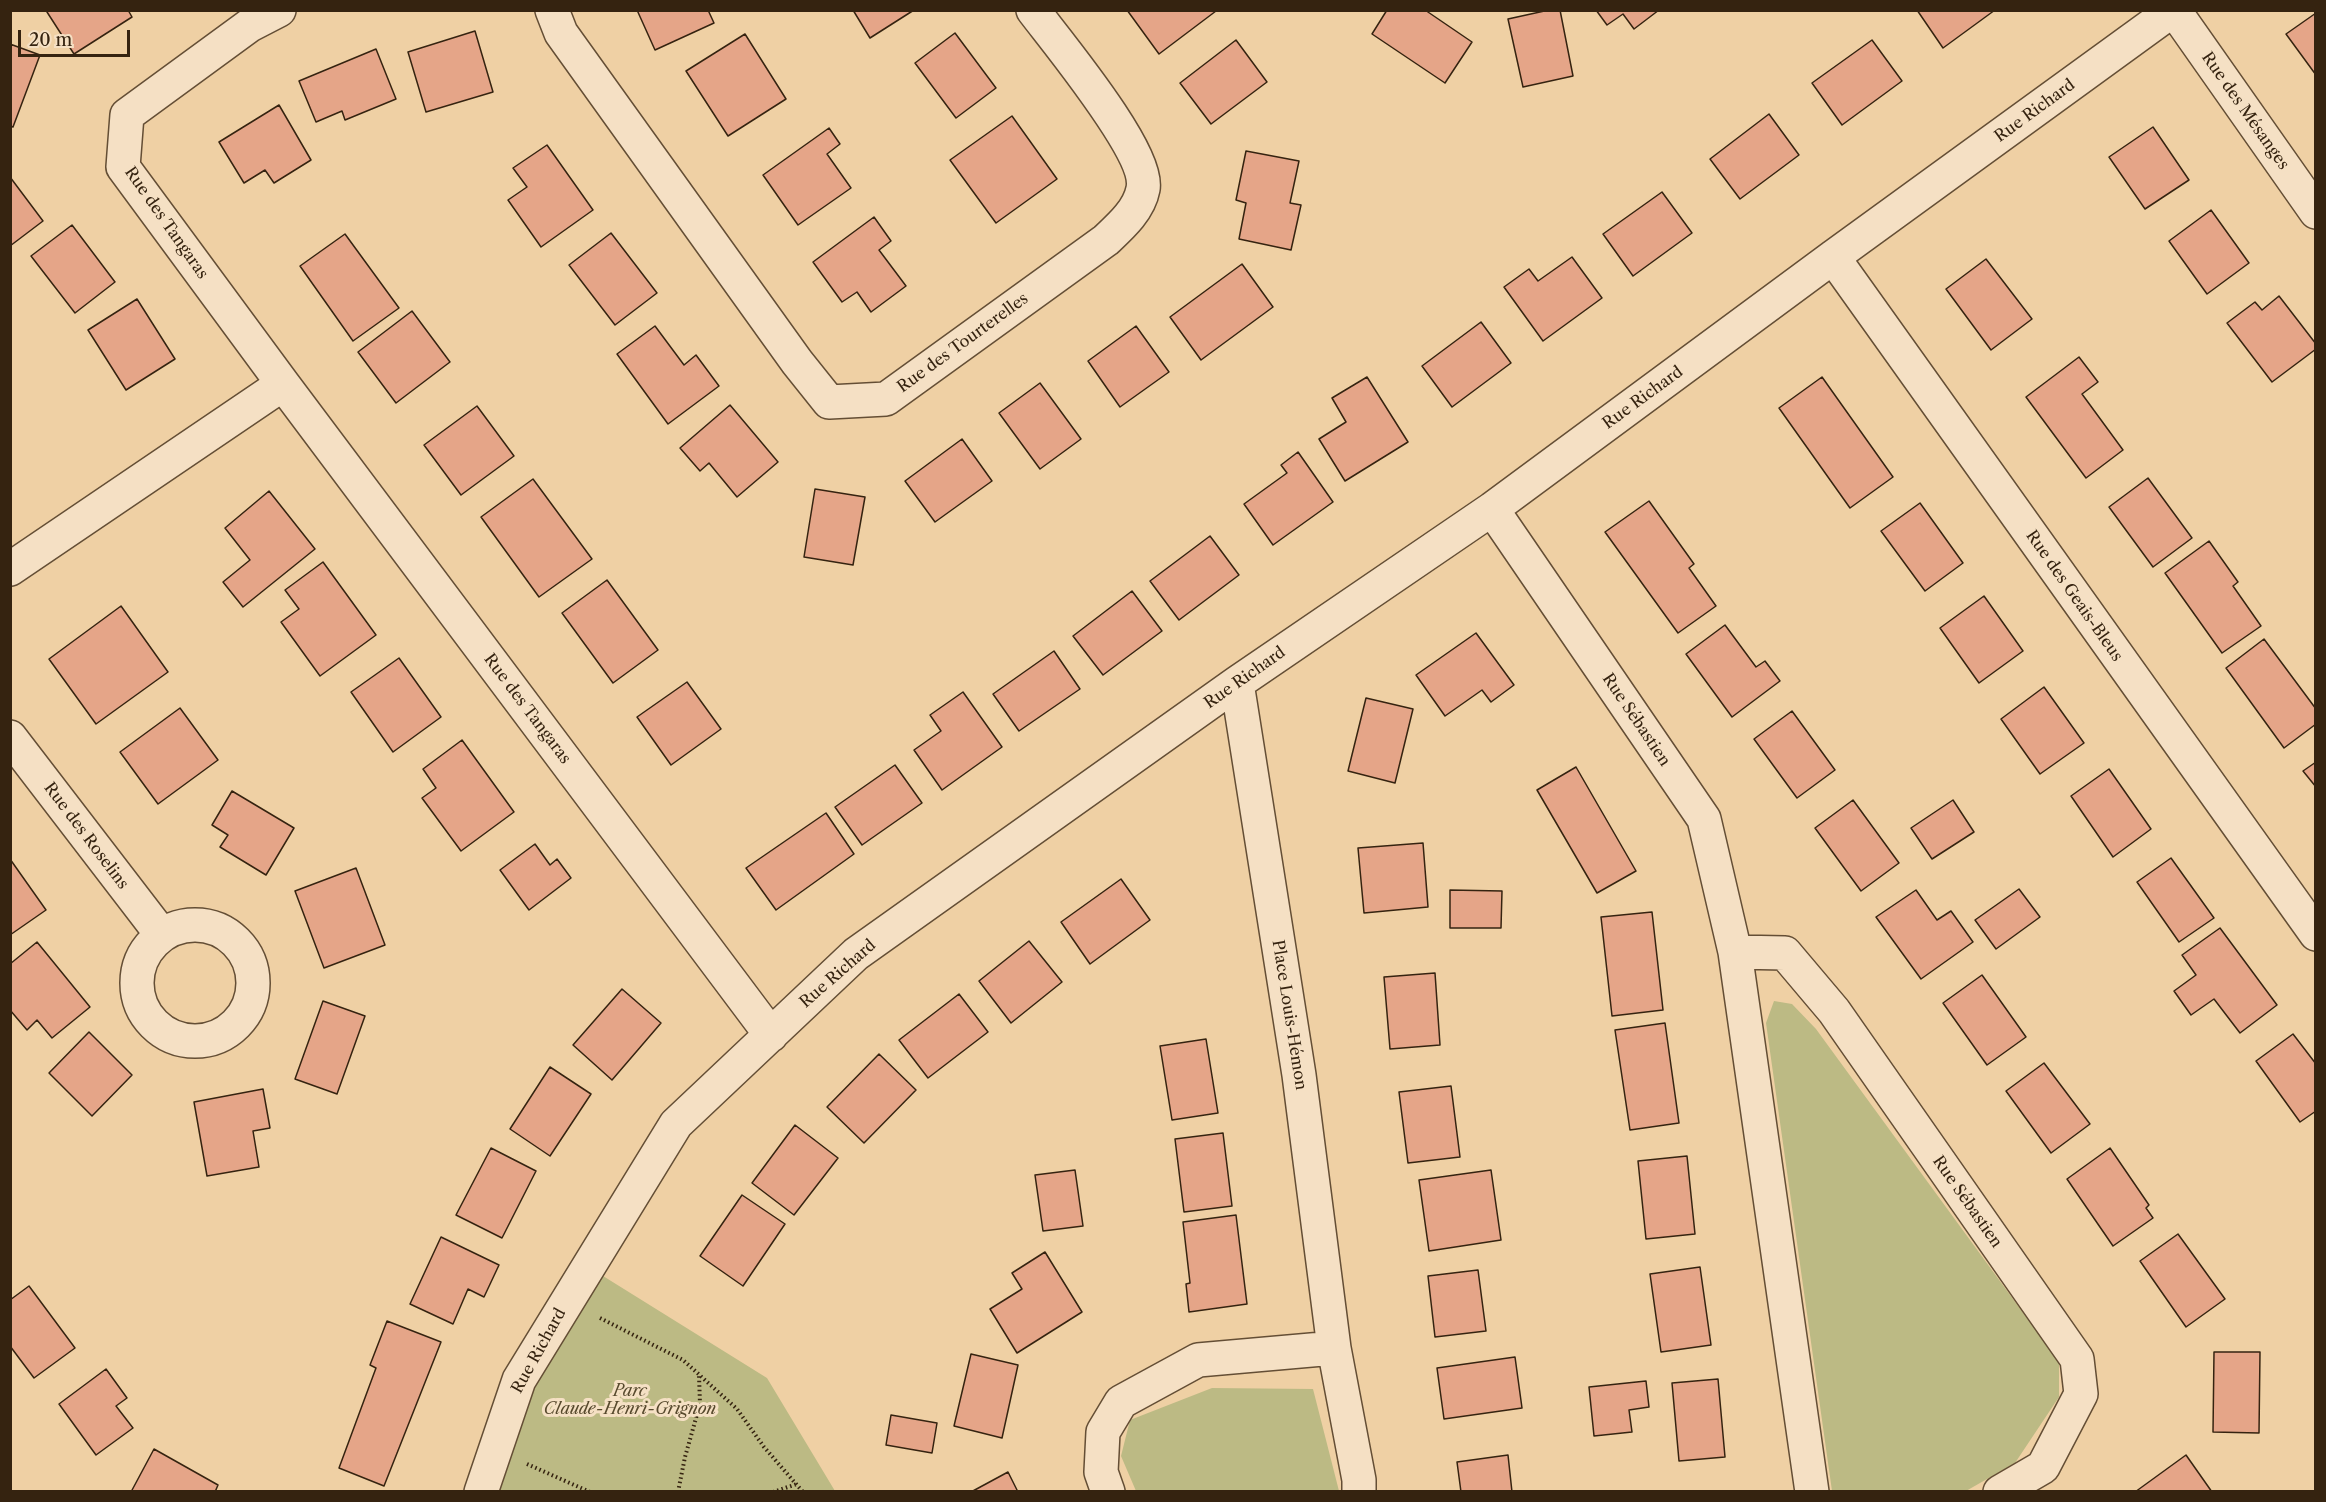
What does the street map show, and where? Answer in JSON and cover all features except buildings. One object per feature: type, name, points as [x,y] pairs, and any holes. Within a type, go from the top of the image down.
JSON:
[{"type":"street","name":"Rue des Tangaras","points":[[279,10],[250,25],[127,115],[123,167],[771,1035]]},
{"type":"street","name":"Rue des Tourterelles","points":[[552,10],[561,33],[790,352],[829,402],[886,399],[1106,240],[1129,218],[1144,188],[1137,156],[1115,120],[1033,10]]},
{"type":"street","name":"Rue des Mésanges","points":[[2174,10],[2316,212]]},
{"type":"street","name":"Rue Richard","points":[[481,1491],[519,1380],[676,1124],[856,954],[1237,683],[1492,509],[1833,257],[2174,10]]},
{"type":"street","name":"Rue des Geais-Bleus","points":[[1833,257],[2316,934]]},
{"type":"street","points":[[10,569],[283,384]]},
{"type":"street","name":"Rue Sébastien","points":[[1492,509],[1704,819],[1735,952],[1812,1491]]},
{"type":"street","name":"Place Louis-Hémon","points":[[1237,683],[1299,1075],[1334,1348],[1359,1491]]},
{"type":"street","name":"Rue des Roselins","points":[[10,738],[162,935]]},
{"type":"street","name":"Rue Sébastien","points":[[1735,952],[1785,953],[1834,1011],[2077,1359],[2081,1394],[2043,1467],[2000,1491]]},
{"type":"street","points":[[1108,1491],[1101,1472],[1102,1432],[1121,1402],[1198,1360],[1334,1348]]},
{"type":"path","points":[[568,1301],[683,1360],[737,1409],[764,1447],[803,1491]]},
{"type":"path","points":[[678,1491],[700,1404],[699,1374]]},
{"type":"path","points":[[495,1448],[590,1491]]},
{"type":"path","points":[[773,1491],[797,1484]]},
{"type":"green space","points":[[1774,1001],[1792,1004],[1816,1029],[2059,1362],[2059,1397],[2015,1463],[1966,1491],[1832,1491],[1766,1023]]},
{"type":"green space","name":"Parc Claude-Henri-Grignon","points":[[595,1271],[767,1378],[835,1491],[494,1492],[519,1414]]},
{"type":"green space","points":[[1212,1388],[1313,1389],[1339,1491],[1136,1491],[1121,1456],[1130,1420]]}]
